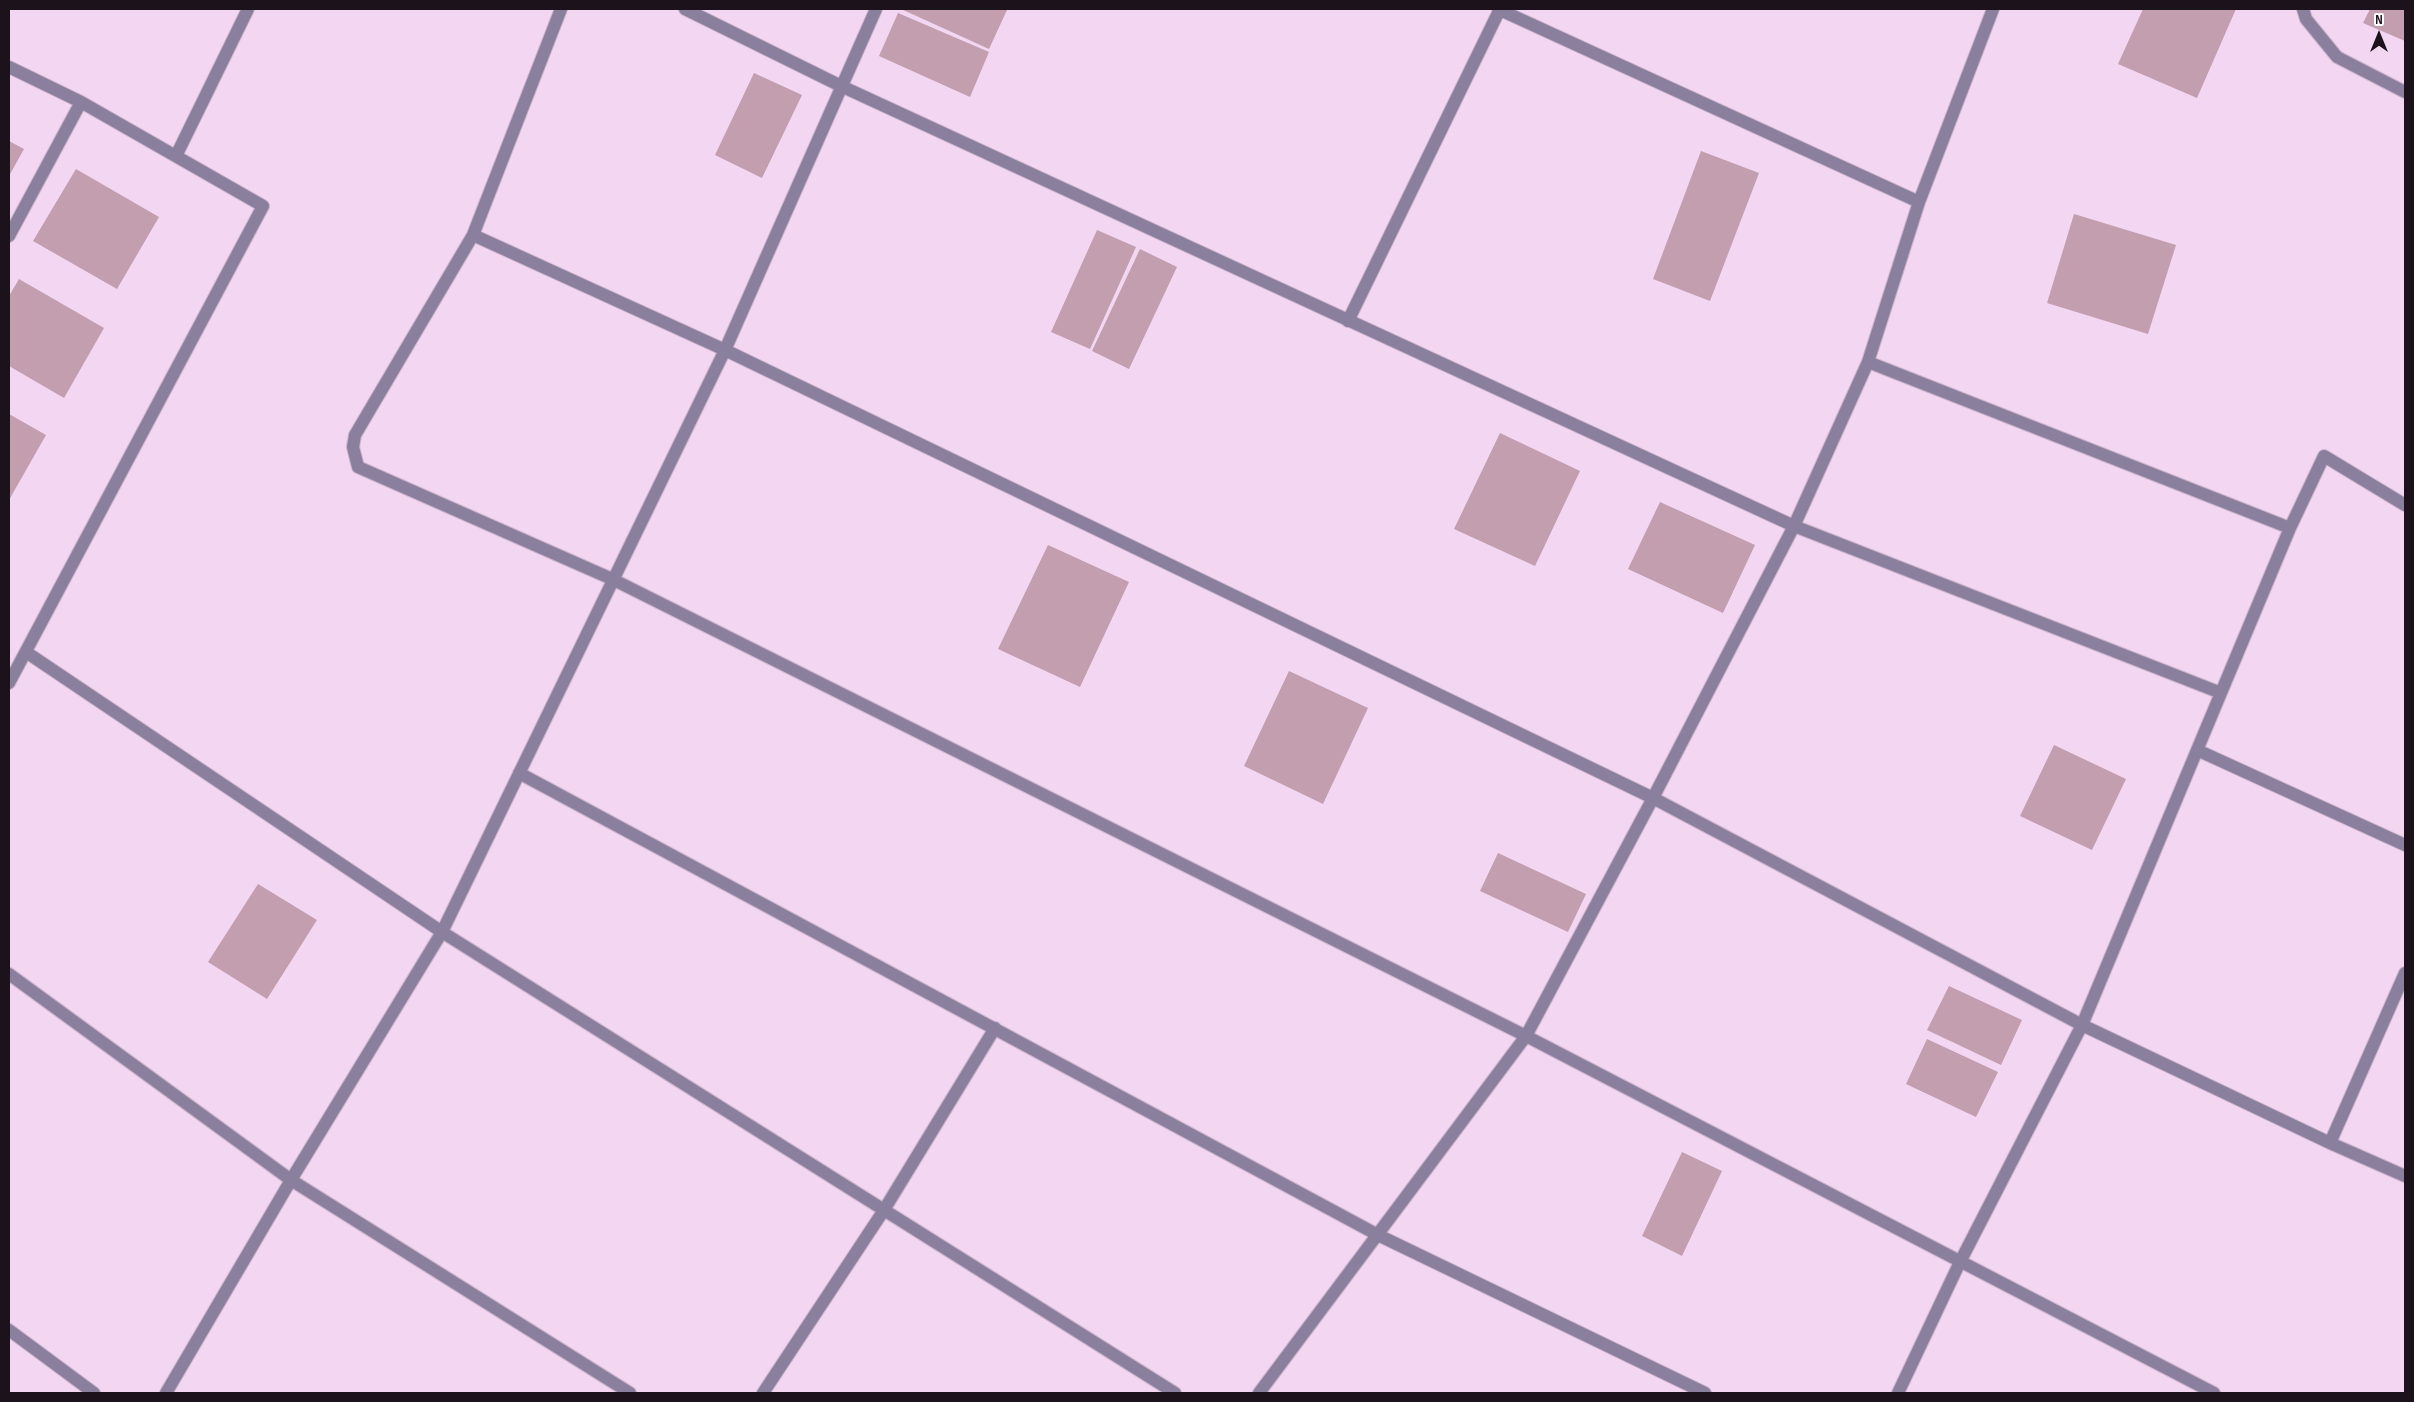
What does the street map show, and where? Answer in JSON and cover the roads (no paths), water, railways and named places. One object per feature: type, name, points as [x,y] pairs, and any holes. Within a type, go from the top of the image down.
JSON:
[{"type":"street","points":[[176,156],[248,9]]},
{"type":"street","points":[[561,9],[473,235],[355,435],[353,447],[358,466],[612,580],[1526,1036],[2214,1393]]},
{"type":"street","points":[[685,9],[840,86],[1794,526],[2221,693]]},
{"type":"street","points":[[166,1393],[291,1180],[442,932],[724,350],[840,86],[876,9]]},
{"type":"street","points":[[1348,321],[1499,9],[1919,202]]},
{"type":"street","points":[[1259,1393],[1526,1036],[1653,798],[1794,526],[1868,362],[1919,202],[1993,9]]},
{"type":"street","points":[[2303,9],[2306,19],[2337,57],[2405,92]]},
{"type":"street","points":[[9,68],[81,102],[263,206],[9,683]]},
{"type":"street","points":[[9,236],[81,102]]},
{"type":"street","points":[[473,235],[724,350],[1653,798],[2082,1025],[2330,1143],[2405,1176]]},
{"type":"street","points":[[1868,362],[2290,528]]},
{"type":"street","points":[[1898,1393],[1960,1262],[2082,1025],[2290,528],[2324,456],[2405,505]]},
{"type":"street","points":[[26,652],[442,932],[1175,1393]]},
{"type":"street","points":[[2197,750],[2405,845]]},
{"type":"street","points":[[519,773],[1378,1235],[1705,1393]]},
{"type":"street","points":[[2330,1143],[2405,973]]},
{"type":"street","points":[[9,974],[291,1180],[630,1393]]},
{"type":"street","points":[[763,1393],[884,1210],[995,1028]]},
{"type":"street","points":[[9,1330],[94,1393]]}]
